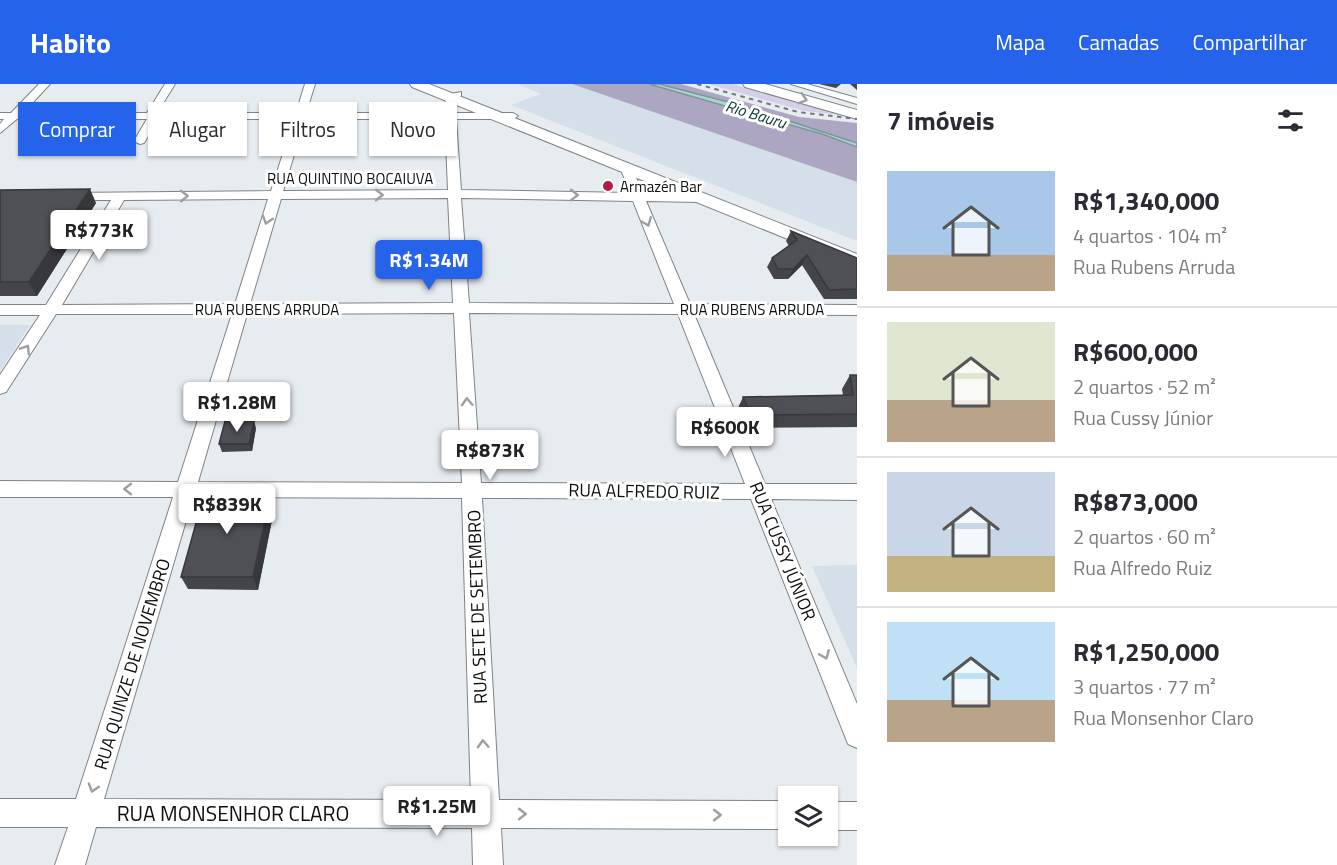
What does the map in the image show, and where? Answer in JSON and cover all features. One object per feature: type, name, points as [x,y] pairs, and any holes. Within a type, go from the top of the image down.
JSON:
[{"type":"main road","points":[[417,84],[454,95]]},
{"type":"main road","points":[[433,84],[504,116],[857,249]]},
{"type":"main road","points":[[750,84],[857,115]]},
{"type":"main road","points":[[600,153],[626,167],[857,261]]},
{"type":"street","points":[[0,130],[45,84]]},
{"type":"street","points":[[159,102],[170,84]]},
{"type":"street","name":"RUA QUINZE DE NOVEMBRO","points":[[305,102],[310,84]]},
{"type":"street","points":[[796,84],[857,101]]},
{"type":"street","name":"RUA SETE DE SETEMBRO","points":[[453,102],[454,95]]},
{"type":"street","points":[[0,116],[148,116]]},
{"type":"street","points":[[457,117],[504,116]]},
{"type":"street","points":[[140,141],[148,128]]},
{"type":"street","name":"RUA QUINZE DE NOVEMBRO","points":[[70,865],[287,156]]},
{"type":"street","name":"RUA SETE DE SETEMBRO","points":[[452,156],[472,489],[488,865]]},
{"type":"street","name":"RUA CUSSY JÚNIOR","points":[[626,167],[857,735]]},
{"type":"street","name":"RUA QUINTINO BOCAIUVA","points":[[59,196],[455,195],[700,198]]},
{"type":"street","points":[[0,388],[51,310],[119,196]]},
{"type":"street","name":"RUA RUBENS ARRUDA","points":[[0,310],[462,308],[857,310]]},
{"type":"street","name":"RUA ALFREDO RUIZ","points":[[0,489],[857,492]]},
{"type":"street","name":"RUA MONSENHOR CLARO","points":[[0,813],[778,815]]},
{"type":"street","points":[[838,816],[857,816]]},
{"type":"shaded area","points":[[518,84],[572,84],[857,182],[857,241],[511,105],[541,94]]},
{"type":"shaded area","points":[[572,84],[681,84],[799,117],[857,123],[857,182]]},
{"type":"shaded area","points":[[708,84],[733,84],[851,116],[804,111]]},
{"type":"shaded area","points":[[0,325],[30,325],[0,371]]},
{"type":"shaded area","points":[[857,565],[857,668],[812,566]]},
{"type":"water","name":"Rio Bauru","points":[[649,84],[659,84],[740,105],[857,143],[857,147],[822,134]]},
{"type":"building","points":[[90,189],[29,282],[0,282],[0,190]]},
{"type":"building","points":[[791,231],[857,258],[857,289],[829,290],[807,255],[793,269],[778,269],[772,258],[797,240]]},
{"type":"building","points":[[850,375],[857,375],[857,414],[751,415],[743,397],[853,395]]},
{"type":"building","points":[[225,421],[254,421],[249,444],[219,444]]},
{"type":"building","points":[[205,491],[271,492],[253,577],[181,577]]},
{"type":"railway","points":[[697,84],[798,112],[857,119]]},
{"type":"place","name":"Armazén Bar","points":[[608,186]]}]
